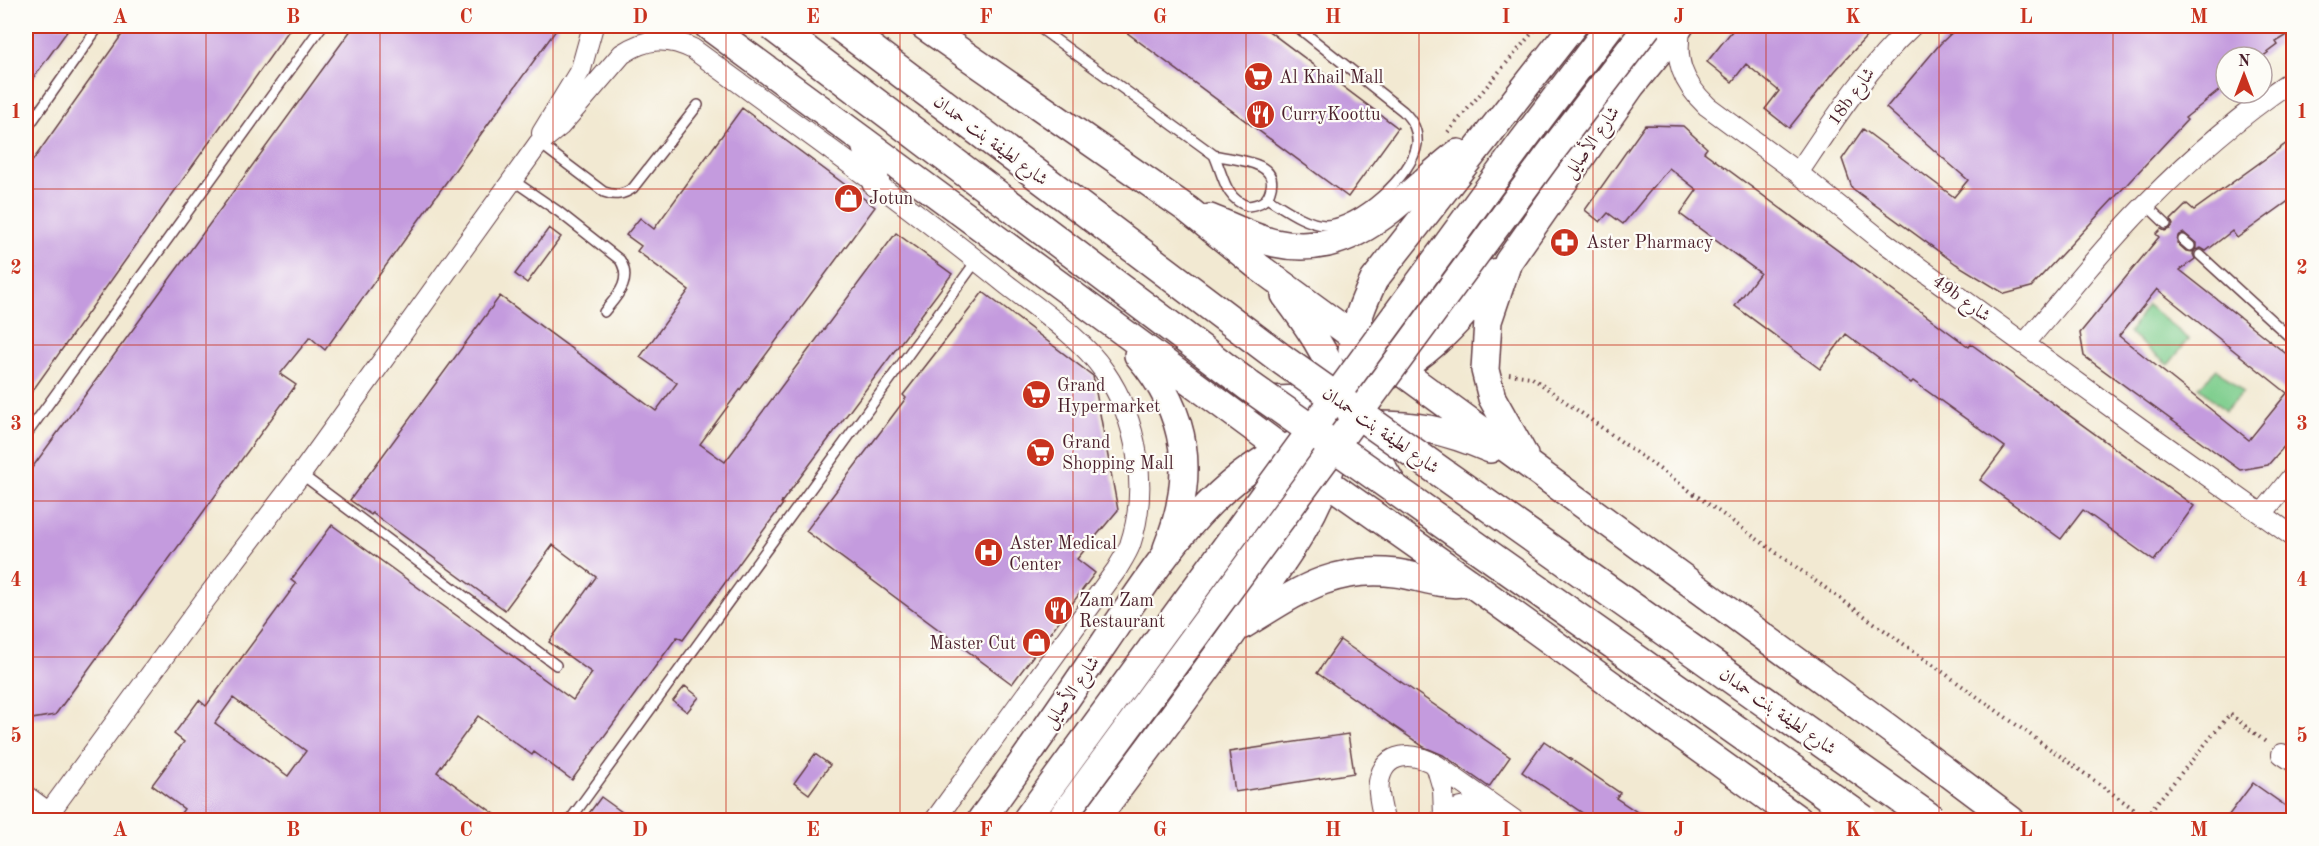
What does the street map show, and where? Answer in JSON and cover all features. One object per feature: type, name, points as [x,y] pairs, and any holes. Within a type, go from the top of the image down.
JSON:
[{"type":"main road","points":[[773,26],[1249,386],[1863,820]]},
{"type":"main road","name":"شارع لطيفة بنت حمدان","points":[[840,26],[1284,361],[1932,820]]},
{"type":"street","points":[[26,796],[54,817],[205,600],[301,474],[539,142],[580,69],[594,26]]},
{"type":"street","points":[[708,26],[1116,329],[1283,448],[1326,482],[1469,582],[1798,820]]},
{"type":"street","points":[[924,26],[1187,209],[1260,268],[2011,820]]},
{"type":"street","points":[[1095,820],[1235,630],[1306,527],[1326,482],[1334,457],[1349,428],[1346,391],[1353,335],[1362,303],[1374,280],[1573,26]]},
{"type":"street","points":[[1026,820],[1522,142],[1610,26]]},
{"type":"street","points":[[1060,820],[1541,165],[1648,26]]},
{"type":"street","name":"49b شارع","points":[[1680,26],[1679,60],[1684,77],[1694,93],[1707,106],[1798,173],[1881,240],[2294,537]]},
{"type":"street","name":"شارع الأصايل","points":[[1508,262],[1631,86],[1680,26]]},
{"type":"street","name":"18b شارع","points":[[1798,173],[1860,82],[1884,53],[1912,26]]},
{"type":"street","points":[[539,142],[560,126],[622,54],[642,43],[665,39],[680,42],[693,49],[876,183],[977,260],[1089,350],[1118,393],[1135,443],[1138,469],[1139,495],[1129,547],[1117,569],[935,820]]},
{"type":"street","points":[[2025,343],[2145,204],[2227,128],[2294,80]]},
{"type":"street","points":[[1187,209],[1274,243],[1300,246],[1326,244],[1352,236],[1374,222],[1460,151],[1483,139]]},
{"type":"street","points":[[864,141],[876,183]]},
{"type":"street","points":[[1116,329],[1140,334],[1207,378],[1243,393],[1261,398],[1311,399],[1346,391],[1399,370],[1444,336],[1463,316],[1501,266],[1508,262]]},
{"type":"street","points":[[1508,262],[1488,321],[1485,370],[1492,398],[1531,466]]},
{"type":"street","points":[[1260,268],[1305,322],[1346,391]]},
{"type":"street","points":[[1116,329],[1152,370],[1164,388],[1174,408],[1184,447],[1184,472],[1179,507],[1170,541],[1161,562]]},
{"type":"street","points":[[1161,562],[1219,493],[1260,461],[1283,448],[1349,428],[1423,427],[1453,433],[1531,466]]},
{"type":"street","points":[[1349,428],[1469,582]]},
{"type":"street","points":[[2262,514],[2294,474]]},
{"type":"street","name":"شارع الأصايل","points":[[981,817],[1161,562]]},
{"type":"street","points":[[1235,630],[1301,590],[1319,581],[1347,573],[1394,573],[1452,584],[1469,582]]},
{"type":"street","points":[[1384,820],[1379,782],[1381,774],[1390,762],[1399,756],[1409,755],[1436,765],[1514,820]]},
{"type":"street","points":[[1436,765],[1443,789],[1442,818],[1467,807],[1495,807]]},
{"type":"lane","points":[[26,130],[99,26]]},
{"type":"lane","points":[[26,435],[322,26]]},
{"type":"lane","points":[[1037,26],[1214,155],[1262,167],[1271,178],[1272,185],[1267,198],[1262,203],[1248,206],[1234,199],[1228,193],[1214,155]]},
{"type":"lane","points":[[1267,198],[1314,223],[1325,225],[1337,223],[1373,205],[1406,168],[1417,145],[1417,133],[1413,122],[1403,111],[1296,26]]},
{"type":"lane","points":[[539,142],[604,192],[622,194],[633,188],[698,105]]},
{"type":"lane","points":[[511,179],[559,212],[620,260],[624,267],[625,282],[604,312]]},
{"type":"lane","points":[[2145,204],[2166,224]]},
{"type":"lane","points":[[2200,255],[2294,341]]},
{"type":"lane","points":[[570,820],[977,260]]},
{"type":"lane","points":[[301,474],[555,665]]},
{"type":"path","points":[[1417,145],[1438,144],[1538,26]]},
{"type":"path","points":[[1485,370],[1531,377],[2145,817],[2230,714],[2288,758]]},
{"type":"green space","points":[[2147,305],[2189,339],[2168,365],[2129,333]]},
{"type":"green space","points":[[2217,369],[2243,392],[2225,411],[2199,387]]},
{"type":"building","points":[[26,26],[71,26],[26,88]]},
{"type":"building","points":[[128,26],[292,26],[26,400],[26,170]]},
{"type":"building","points":[[354,26],[559,26],[325,350],[310,337],[280,374],[296,385],[55,715],[26,720],[26,476]]},
{"type":"building","name":"Al Khail Mall","points":[[1118,26],[1262,26],[1398,128],[1348,197]]},
{"type":"building","points":[[1736,26],[1876,26],[1835,71],[1789,128],[1765,109],[1779,91],[1746,64],[1732,82],[1707,62]]},
{"type":"building","points":[[1959,26],[2294,26],[2294,31],[2276,42],[2278,45],[2274,48],[2274,45],[2214,45],[2214,95],[2185,118],[2187,120],[2031,287],[2005,294],[1956,264],[1852,188],[1842,159],[1863,129],[1954,197],[1968,180],[1886,108],[1940,44]]},
{"type":"building","points":[[742,108],[875,207],[700,444],[725,462],[896,233],[952,274],[781,503],[783,504],[683,640],[677,637],[572,780],[534,752],[532,755],[478,716],[437,772],[503,820],[176,820],[184,809],[152,785],[184,742],[174,734],[199,700],[206,706],[296,584],[291,580],[332,525],[573,700],[592,673],[549,642],[596,577],[553,545],[505,610],[372,513],[371,515],[350,500],[500,296],[656,411],[677,383],[640,357],[689,290],[637,251],[641,246],[626,235],[640,218],[654,229]],"holes":[[[233,698],[306,751],[288,776],[215,723]]]},
{"type":"building","points":[[1645,125],[1683,126],[1707,148],[1704,152],[1969,347],[1971,344],[2194,506],[2154,561],[2083,510],[2061,539],[1980,480],[2005,447],[1913,381],[1911,383],[1846,334],[1820,369],[1735,306],[1760,273],[1680,214],[1697,190],[1669,168],[1623,224],[1608,213],[1600,222],[1585,210]]},
{"type":"building","points":[[2294,138],[2294,197],[2237,238],[2232,231],[2206,251],[2201,248],[2195,250],[2193,254],[2195,259],[2180,270],[2294,360],[2294,435],[2268,465],[2240,470],[2084,356],[2080,333],[2159,237],[2156,234],[2161,229],[2165,231],[2170,229],[2173,225],[2171,220],[2187,204],[2194,210]],"holes":[[[2184,233],[2196,243],[2193,252],[2186,251],[2177,243],[2178,236]],[[2157,289],[2287,393],[2249,440],[2119,336]]]},
{"type":"building","points":[[549,228],[561,237],[527,283],[515,274]]},
{"type":"building","points":[[983,292],[1093,376],[1118,510],[1077,559],[1095,573],[1012,684],[806,531],[906,398],[903,395]]},
{"type":"building","points":[[1340,640],[1510,757],[1489,787],[1443,755],[1424,747],[1317,673]]},
{"type":"building","points":[[685,686],[699,697],[687,712],[673,701]]},
{"type":"building","points":[[1348,734],[1354,773],[1235,792],[1229,752]]},
{"type":"building","points":[[1544,741],[1620,793],[1616,798],[1649,820],[1593,820],[1522,772]]},
{"type":"building","points":[[815,754],[830,765],[809,794],[794,783]]},
{"type":"building","points":[[2253,783],[2294,812],[2294,820],[2225,820]]},
{"type":"building","points":[[601,797],[633,820],[584,820]]},
{"type":"place","name":"Al Khail Mall","points":[[1258,77]]},
{"type":"place","name":"CurryKoottu","points":[[1260,114]]},
{"type":"place","name":"Jotun","points":[[848,198]]},
{"type":"place","name":"Aster Pharmacy","points":[[1565,242]]},
{"type":"place","name":"Grand Hypermarket","points":[[1036,395]]},
{"type":"place","name":"Grand Shopping Mall","points":[[1041,452]]},
{"type":"place","name":"Aster Medical Center","points":[[988,553]]},
{"type":"place","name":"Zam Zam Restaurant","points":[[1058,610]]},
{"type":"place","name":"Master Cut","points":[[1037,643]]}]
